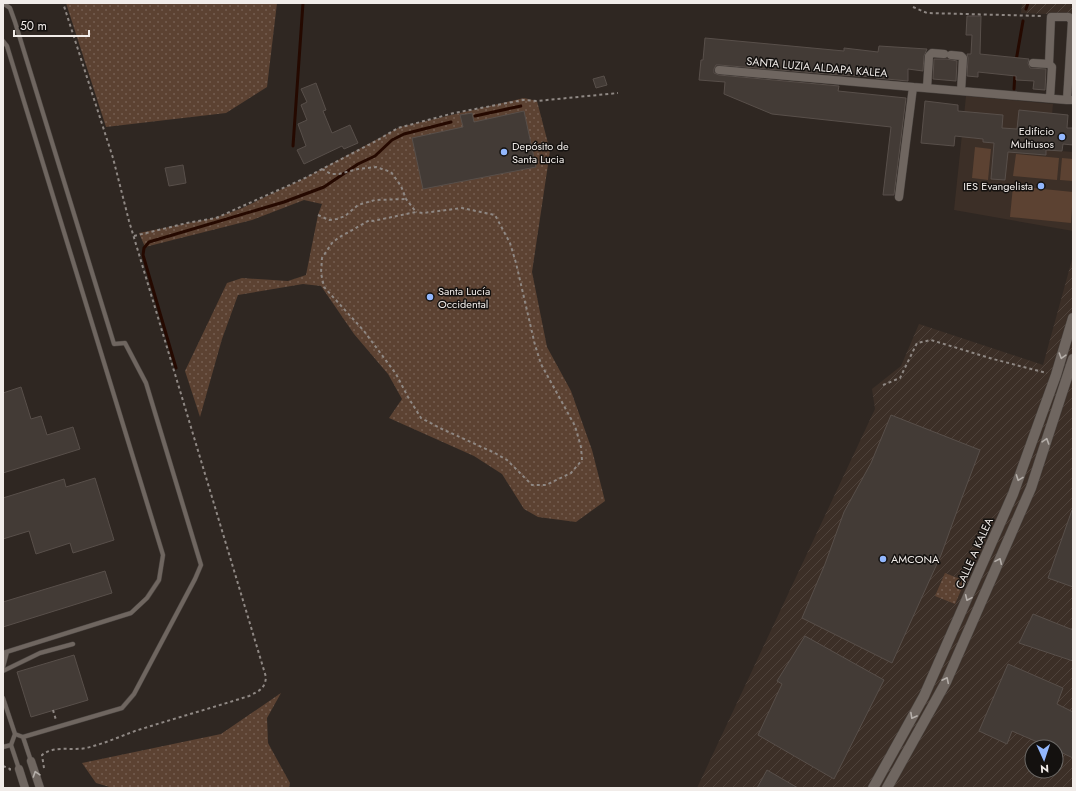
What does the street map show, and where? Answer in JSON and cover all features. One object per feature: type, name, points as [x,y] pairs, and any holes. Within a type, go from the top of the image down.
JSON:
[{"type":"street","name":"SANTA LUZIA ALDAPA KALEA","points":[[719,70],[1070,100],[1072,21],[1070,17],[1051,17]]},
{"type":"street","points":[[1050,98],[1052,67],[1049,64],[1051,17]]},
{"type":"street","points":[[927,88],[929,56],[932,53],[947,54],[960,56],[963,58],[961,91]]},
{"type":"street","points":[[1033,63],[1049,64]]},
{"type":"street","points":[[899,197],[913,87]]},
{"type":"street","name":"CALLE A KALEA","points":[[873,788],[924,696],[1013,494],[1056,376],[1073,318]]},
{"type":"street","points":[[887,788],[946,682],[1028,495],[1073,359]]},
{"type":"street","points":[[31,761],[40,788]]},
{"type":"street","points":[[19,769],[24,784]]},
{"type":"lane","points":[[3,3],[10,8],[15,22],[114,344],[125,343],[146,383],[201,564],[195,579],[134,694],[122,708],[23,737],[14,734]]},
{"type":"lane","points":[[3,41],[7,46],[12,62],[163,555],[159,580],[147,598],[131,613],[5,653],[3,667]]},
{"type":"lane","points":[[3,671],[40,653],[73,644]]},
{"type":"lane","points":[[3,698],[14,734],[11,745],[19,769]]},
{"type":"lane","points":[[23,737],[31,761]]},
{"type":"lane","points":[[3,747],[11,745]]},
{"type":"path","points":[[36,776],[44,773],[42,755],[47,751],[54,749],[76,750],[93,746],[249,696],[258,692],[265,685],[266,677],[134,236],[113,158],[63,3]]},
{"type":"path","points":[[913,7],[927,13],[1051,17]]},
{"type":"path","points":[[134,236],[187,223],[216,218],[322,169],[398,128],[454,113],[523,100],[537,101],[618,93]]},
{"type":"path","points":[[322,169],[331,174],[339,174],[358,169],[376,168],[391,172],[401,186],[406,199],[416,212],[423,213],[462,208],[494,215],[510,243],[541,364],[575,426],[581,447],[582,460],[571,473],[546,485],[532,485],[507,460],[421,418],[392,368],[364,331],[324,287],[321,273],[322,258],[332,243],[338,238],[370,220],[373,221],[416,212]]},
{"type":"path","points":[[318,215],[330,220],[337,219],[345,216],[358,205],[374,200],[406,199]]},
{"type":"path","points":[[882,385],[900,378],[917,343],[931,340],[1056,376]]},
{"type":"path","points":[[53,710],[56,720]]},
{"type":"path","points":[[3,766],[10,769],[14,782],[24,784]]},
{"type":"shaded area","points":[[66,3],[277,3],[267,87],[226,113],[106,127]]},
{"type":"shaded area","points":[[1022,3],[1073,3],[1073,15],[1021,13]]},
{"type":"shaded area","points":[[966,96],[1053,104],[1049,150],[1073,152],[1073,231],[954,210]]},
{"type":"shaded area","points":[[524,98],[537,101],[550,151],[532,272],[547,347],[571,391],[592,450],[605,501],[576,522],[538,517],[524,509],[502,474],[474,456],[389,418],[402,399],[388,374],[354,334],[321,286],[303,284],[238,295],[222,339],[200,417],[185,371],[227,283],[242,278],[288,281],[306,275],[318,215],[322,204],[304,200],[252,220],[145,247],[139,233],[214,218],[240,209],[303,179],[400,127]]},
{"type":"shaded area","points":[[975,147],[991,149],[988,180],[972,178]]},
{"type":"shaded area","points":[[1016,154],[1059,158],[1057,180],[1013,176]]},
{"type":"shaded area","points":[[1062,158],[1073,159],[1073,181],[1060,180]]},
{"type":"shaded area","points":[[1013,186],[1073,192],[1071,223],[1010,217]]},
{"type":"shaded area","points":[[1073,256],[1073,788],[697,788],[875,409],[872,389],[901,366],[919,324],[1043,365]]},
{"type":"shaded area","points":[[945,573],[965,581],[955,604],[935,596]]},
{"type":"shaded area","points":[[281,693],[267,718],[268,743],[290,783],[289,788],[113,788],[96,783],[82,763],[221,734]]},
{"type":"building","points":[[967,16],[981,16],[980,54],[1029,59],[1028,63],[1030,68],[1046,69],[1045,90],[1033,89],[1034,81],[1016,80],[1016,76],[978,72],[978,77],[967,76],[967,54],[971,54],[972,35],[966,35]]},
{"type":"building","points":[[705,38],[844,51],[844,48],[878,52],[879,46],[927,49],[924,56],[923,71],[908,69],[908,81],[876,77],[719,65],[716,65],[714,69],[714,73],[719,75],[839,86],[838,91],[906,98],[894,195],[883,195],[891,127],[772,114],[724,94],[725,82],[699,80]]},
{"type":"building","points":[[934,59],[957,61],[956,81],[933,79]]},
{"type":"building","points":[[604,76],[607,85],[596,88],[593,79]]},
{"type":"building","points":[[316,83],[326,110],[323,111],[332,133],[350,125],[358,143],[344,149],[342,146],[304,164],[297,150],[306,146],[298,124],[307,120],[301,105],[307,102],[301,89]]},
{"type":"building","points":[[925,101],[958,105],[958,111],[1003,115],[1002,128],[1017,129],[1019,110],[1068,115],[1067,128],[1073,128],[1073,145],[1063,144],[1062,151],[1046,150],[1046,155],[1008,152],[1005,180],[991,179],[994,143],[983,142],[983,139],[955,136],[954,146],[921,143]]},
{"type":"building","name":"Depósito de Santa Lucia","points":[[524,111],[536,167],[423,189],[412,138],[463,127],[460,115],[472,113],[474,122]]},
{"type":"building","points":[[183,165],[186,183],[169,186],[165,168]]},
{"type":"building","points":[[21,387],[31,419],[41,416],[47,435],[73,427],[80,449],[3,473],[3,393]]},
{"type":"building","points":[[891,415],[980,450],[941,555],[892,663],[802,618],[825,564],[844,512],[871,463]]},
{"type":"building","points":[[95,478],[114,540],[73,553],[70,543],[36,554],[29,531],[3,539],[3,498],[64,479],[66,487]]},
{"type":"building","points":[[1073,510],[1073,587],[1048,578]]},
{"type":"building","points":[[105,571],[112,593],[3,627],[3,602]]},
{"type":"building","points":[[1033,614],[1073,630],[1073,661],[1019,643]]},
{"type":"building","points":[[805,636],[884,680],[834,779],[758,735],[782,684],[777,681]]},
{"type":"building","points":[[74,655],[88,700],[31,717],[17,672]]},
{"type":"building","points":[[1008,664],[1063,688],[1057,704],[1073,712],[1073,758],[1064,754],[1064,739],[1030,739],[1012,731],[1007,744],[979,731]]},
{"type":"building","points":[[767,770],[798,788],[757,788]]},
{"type":"waterway","points":[[293,146],[303,3]]},
{"type":"waterway","points":[[1026,9],[1028,3]]},
{"type":"waterway","points":[[1016,61],[1023,21]]},
{"type":"waterway","points":[[1014,89],[1015,73]]},
{"type":"waterway","points":[[475,116],[521,106]]},
{"type":"waterway","points":[[176,368],[143,255],[144,248],[149,242],[284,202],[324,187],[358,164],[375,156],[392,140],[404,134],[451,122]]},
{"type":"place","name":"Edificio Multiusos","points":[[1062,137]]},
{"type":"place","name":"Depósito de Santa Lucia","points":[[504,152]]},
{"type":"place","name":"IES Evangelista","points":[[1041,186]]},
{"type":"place","name":"Santa Lucía Occidental","points":[[430,297]]},
{"type":"place","name":"AMCONA","points":[[883,559]]}]
